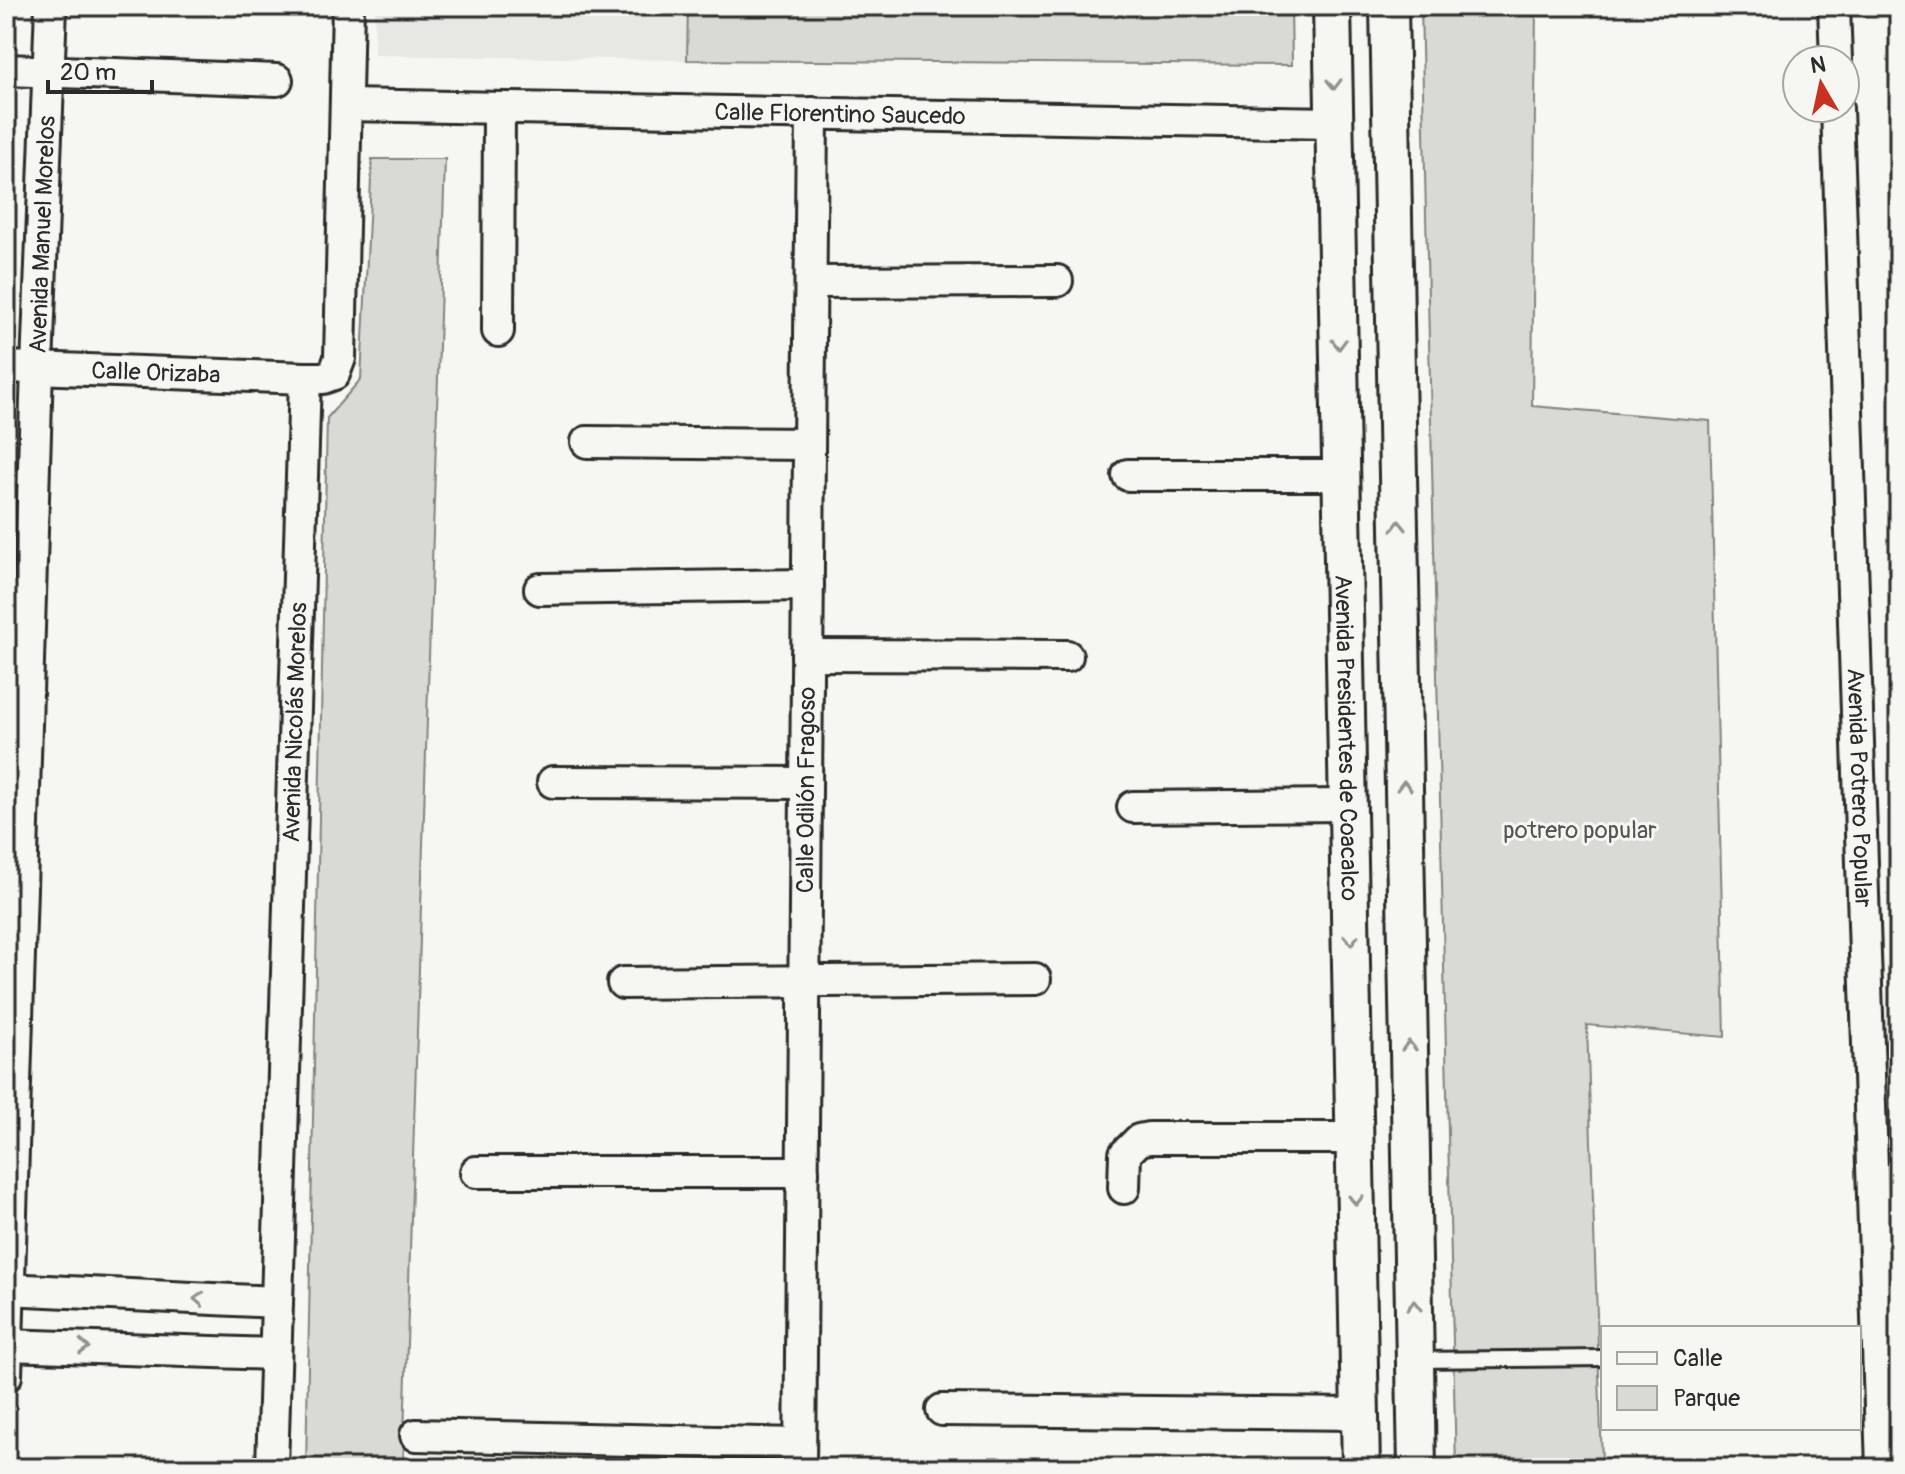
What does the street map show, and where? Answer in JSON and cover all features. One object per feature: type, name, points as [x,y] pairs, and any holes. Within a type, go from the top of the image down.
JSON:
[{"type":"street","name":"Avenida Manuel Morelos","points":[[6,1376],[51,6]]},
{"type":"street","points":[[305,378],[330,377],[340,364],[348,6]]},
{"type":"street","name":"Avenida Presidentes de Coacalco","points":[[1332,6],[1361,1468]]},
{"type":"street","points":[[1389,6],[1417,1468]]},
{"type":"street","points":[[1834,6],[1835,44]]},
{"type":"street","points":[[6,70],[277,80]]},
{"type":"street","name":"Calle Florentino Saucedo","points":[[346,105],[1335,123]]},
{"type":"street","points":[[498,331],[499,108]]},
{"type":"street","name":"Calle Odilón Fragoso","points":[[800,1456],[812,113]]},
{"type":"street","name":"Avenida Potrero Popular","points":[[1838,124],[1882,1468]]},
{"type":"street","points":[[811,282],[1057,281]]},
{"type":"street","name":"Calle Orizaba","points":[[6,367],[305,378]]},
{"type":"street","name":"Avenida Nicolás Morelos","points":[[272,1468],[305,378]]},
{"type":"street","points":[[587,442],[809,444]]},
{"type":"street","points":[[1128,475],[1342,475]]},
{"type":"street","points":[[540,589],[808,585]]},
{"type":"street","points":[[1344,591],[1401,588]]},
{"type":"street","points":[[807,655],[1067,656]]},
{"type":"street","points":[[553,782],[806,783]]},
{"type":"street","points":[[1133,807],[1348,805]]},
{"type":"street","points":[[623,983],[1035,979]]},
{"type":"street","points":[[1124,1188],[1125,1154],[1139,1140],[1355,1138]]},
{"type":"street","points":[[476,1172],[803,1172]]},
{"type":"street","points":[[7,1289],[277,1302]]},
{"type":"street","points":[[6,1345],[275,1354]]},
{"type":"street","points":[[942,1410],[1360,1414]]},
{"type":"street","points":[[416,1435],[800,1456]]},
{"type":"lane","points":[[1415,1360],[1601,1358]]},
{"type":"shaded area","points":[[375,6],[688,6],[687,60],[374,55]]},
{"type":"green space","points":[[688,6],[1291,6],[1292,65],[687,60]]},
{"type":"green space","name":"potrero popular","points":[[1421,6],[1536,6],[1532,406],[1710,421],[1725,1037],[1587,1025],[1602,1462],[1702,1468],[1456,1468]]},
{"type":"green space","points":[[372,159],[445,159],[403,1468],[306,1468],[327,418],[361,379]]}]
